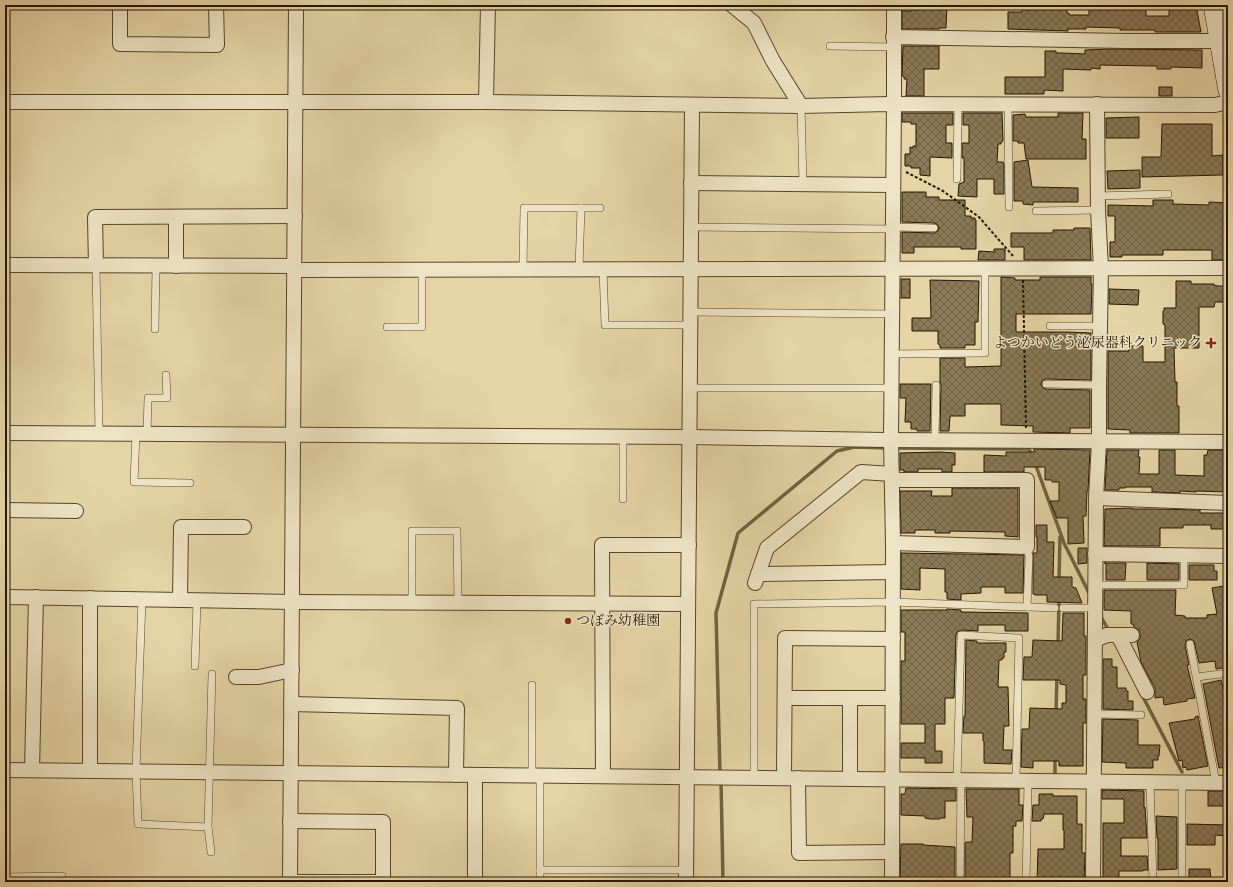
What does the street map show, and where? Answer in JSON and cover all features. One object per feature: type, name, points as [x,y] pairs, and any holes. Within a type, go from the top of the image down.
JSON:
[{"type":"main road","points":[[1213,5],[1227,83]]},
{"type":"street","points":[[120,5],[120,44],[217,45],[216,5]]},
{"type":"street","points":[[290,821],[384,822],[383,882],[290,882],[290,821],[291,773],[291,704],[292,670],[294,268],[296,102],[296,5]]},
{"type":"street","points":[[486,102],[488,5]]},
{"type":"street","points":[[732,5],[754,23],[773,61],[801,106]]},
{"type":"street","points":[[892,882],[893,543],[891,445],[894,5]]},
{"type":"street","points":[[893,42],[1219,41]]},
{"type":"street","points":[[5,102],[486,102],[801,106],[894,104],[1215,105],[1228,102]]},
{"type":"street","points":[[1093,882],[1095,554],[1099,442],[1098,385],[1101,268],[1098,210],[1097,104]]},
{"type":"street","points":[[686,876],[692,105]]},
{"type":"street","points":[[691,183],[893,185]]},
{"type":"street","points":[[96,266],[95,217],[295,216]]},
{"type":"street","points":[[176,217],[176,266]]},
{"type":"street","points":[[5,266],[176,266],[422,269],[1228,268]]},
{"type":"street","points":[[5,433],[689,437],[891,445],[935,441],[1228,442]]},
{"type":"street","points":[[893,543],[1027,547],[1027,480],[892,477],[861,472],[767,548],[756,578],[893,572]]},
{"type":"street","points":[[1096,498],[1228,503]]},
{"type":"street","points":[[5,510],[76,510]]},
{"type":"street","points":[[180,600],[181,527],[244,527]]},
{"type":"street","points":[[603,776],[602,545],[689,546]]},
{"type":"street","points":[[1095,554],[1228,556]]},
{"type":"street","points":[[5,597],[292,602],[688,604]]},
{"type":"street","points":[[32,770],[36,597]]},
{"type":"street","points":[[90,598],[90,771]]},
{"type":"street","points":[[1095,640],[1107,635],[1125,635],[1147,692]]},
{"type":"street","points":[[892,852],[799,853],[791,778],[785,698],[785,638],[893,639]]},
{"type":"street","points":[[236,677],[259,677],[292,670]]},
{"type":"street","points":[[785,698],[893,698]]},
{"type":"street","points":[[850,698],[850,779]]},
{"type":"street","points":[[291,704],[457,708],[456,774]]},
{"type":"street","points":[[5,770],[1222,783]]},
{"type":"street","points":[[475,775],[476,882]]},
{"type":"lane","points":[[830,46],[893,42]]},
{"type":"lane","points":[[958,105],[958,179]]},
{"type":"lane","points":[[1008,105],[1009,207]]},
{"type":"lane","points":[[801,106],[803,184]]},
{"type":"lane","points":[[1098,196],[1168,194]]},
{"type":"lane","points":[[523,269],[524,208],[600,208]]},
{"type":"lane","points":[[579,269],[581,208]]},
{"type":"lane","points":[[1036,211],[1098,210]]},
{"type":"lane","points":[[691,227],[934,228]]},
{"type":"lane","points":[[96,266],[99,434]]},
{"type":"lane","points":[[155,329],[156,266]]},
{"type":"lane","points":[[892,354],[986,353],[985,268]]},
{"type":"lane","points":[[387,327],[422,327],[422,269]]},
{"type":"lane","points":[[603,269],[605,325],[690,319],[892,314]]},
{"type":"lane","points":[[1050,326],[1100,326]]},
{"type":"lane","points":[[166,375],[167,398],[148,398],[134,482],[190,483]]},
{"type":"lane","points":[[935,441],[936,384]]},
{"type":"lane","points":[[1046,384],[1098,385]]},
{"type":"lane","points":[[690,388],[892,388]]},
{"type":"lane","points":[[623,437],[623,499]]},
{"type":"lane","points":[[412,603],[412,531],[457,531],[458,603]]},
{"type":"lane","points":[[1027,547],[1029,557],[1027,607]]},
{"type":"lane","points":[[1095,585],[1184,585],[1184,556]]},
{"type":"lane","points":[[142,599],[136,771],[138,824],[208,827]]},
{"type":"lane","points":[[195,666],[197,600]]},
{"type":"lane","points":[[754,778],[754,604],[893,602],[1054,608]]},
{"type":"lane","points":[[1063,608],[1095,608]]},
{"type":"lane","points":[[960,882],[959,780],[961,635],[1019,638],[1026,882]]},
{"type":"lane","points":[[1190,644],[1222,783]]},
{"type":"lane","points":[[1197,677],[1228,673]]},
{"type":"lane","points":[[211,852],[208,827],[212,674]]},
{"type":"lane","points":[[532,685],[540,882]]},
{"type":"lane","points":[[1094,714],[1141,715]]},
{"type":"lane","points":[[1150,782],[1153,882]]},
{"type":"lane","points":[[1182,783],[1182,882]]},
{"type":"lane","points":[[540,870],[686,876]]},
{"type":"lane","points":[[5,877],[32,879],[62,876]]},
{"type":"path","points":[[893,166],[943,191],[979,217],[1023,268],[1026,441]]},
{"type":"building","points":[[912,5],[947,5],[946,28],[902,29],[902,11],[912,11]]},
{"type":"building","points":[[1022,5],[1067,5],[1067,13],[1069,13],[1069,15],[1089,15],[1089,5],[1146,5],[1146,16],[1169,16],[1169,5],[1196,5],[1201,32],[1155,32],[1155,30],[1120,30],[1120,28],[1086,27],[1086,29],[1068,29],[1068,31],[1008,29],[1008,12],[1022,12]]},
{"type":"building","points":[[903,46],[939,46],[939,69],[924,69],[924,96],[906,96],[907,79],[904,79],[904,76],[902,76]]},
{"type":"building","points":[[1085,50],[1202,50],[1202,68],[1171,67],[1171,69],[1157,69],[1157,66],[1100,65],[1100,69],[1091,68],[1091,70],[1063,69],[1063,91],[1044,90],[1044,94],[1005,94],[1005,77],[1045,77],[1045,51],[1085,54]]},
{"type":"building","points":[[1159,87],[1172,87],[1172,96],[1159,96]]},
{"type":"building","points":[[902,113],[953,113],[953,125],[946,125],[946,143],[952,143],[952,158],[930,157],[930,176],[920,175],[920,168],[905,166],[905,154],[910,154],[910,147],[913,148],[913,146],[916,146],[916,124],[911,124],[911,122],[902,122]]},
{"type":"building","points":[[963,113],[1002,113],[1003,141],[1001,144],[998,144],[997,162],[1003,162],[1004,164],[1004,194],[994,194],[994,179],[977,179],[977,197],[958,196],[959,184],[964,182],[964,158],[962,158],[962,143],[969,143],[969,125],[963,125]]},
{"type":"building","points":[[1058,113],[1083,113],[1082,139],[1086,139],[1086,159],[1026,159],[1024,143],[1013,141],[1013,115],[1025,114],[1026,117],[1058,117]]},
{"type":"building","points":[[1139,117],[1139,138],[1106,138],[1106,118]]},
{"type":"building","points":[[1162,124],[1212,124],[1212,156],[1223,155],[1223,175],[1142,177],[1142,157],[1161,157]]},
{"type":"building","points":[[1028,160],[1032,187],[1078,188],[1078,202],[1033,202],[1033,205],[1023,204],[1023,201],[1014,201],[1014,162]]},
{"type":"building","points":[[1140,170],[1140,188],[1108,189],[1107,171]]},
{"type":"building","points":[[902,192],[926,192],[926,197],[939,197],[939,200],[965,200],[965,216],[971,216],[971,218],[975,218],[976,220],[976,249],[961,249],[961,247],[914,247],[914,253],[902,253],[902,232],[934,233],[938,231],[939,228],[937,224],[934,223],[902,222]]},
{"type":"building","points":[[1153,200],[1173,200],[1173,204],[1209,205],[1209,202],[1228,203],[1228,260],[1212,260],[1212,250],[1163,250],[1163,255],[1122,255],[1122,257],[1110,257],[1110,242],[1115,242],[1115,216],[1108,216],[1108,205],[1153,206]]},
{"type":"building","points":[[1074,228],[1090,228],[1091,260],[1024,260],[1024,247],[1011,247],[1011,233],[1053,233],[1053,230],[1074,230]]},
{"type":"building","points":[[994,249],[1005,249],[1005,260],[978,260],[979,251],[994,252]]},
{"type":"building","points":[[1001,277],[1015,278],[1015,280],[1040,280],[1040,277],[1091,277],[1091,314],[1016,314],[1016,332],[1091,333],[1091,380],[1046,379],[1042,381],[1041,384],[1043,388],[1046,389],[1090,390],[1090,428],[1070,428],[1070,433],[1033,432],[1033,426],[1001,425],[1001,404],[965,404],[965,416],[950,416],[949,431],[940,431],[940,358],[965,358],[965,367],[1001,366]]},
{"type":"building","points":[[901,279],[910,279],[910,298],[901,298]]},
{"type":"building","points":[[930,280],[979,281],[978,322],[975,322],[975,345],[965,345],[965,348],[940,348],[940,345],[938,344],[938,331],[912,331],[912,318],[931,318]]},
{"type":"building","points":[[1176,281],[1191,281],[1191,284],[1214,284],[1217,286],[1228,286],[1228,302],[1215,302],[1214,307],[1199,307],[1199,348],[1174,348],[1175,382],[1177,382],[1177,406],[1179,406],[1179,433],[1130,433],[1130,430],[1108,429],[1108,351],[1129,351],[1129,346],[1143,346],[1143,362],[1165,362],[1165,325],[1163,324],[1163,311],[1164,308],[1176,308]]},
{"type":"building","points":[[1109,289],[1139,290],[1138,305],[1109,304]]},
{"type":"building","points":[[900,384],[931,384],[930,431],[917,431],[917,429],[911,429],[911,422],[905,422],[906,398],[900,398]]},
{"type":"building","points":[[1034,449],[1090,450],[1086,516],[1083,516],[1084,543],[1068,544],[1068,518],[1057,518],[1050,501],[1059,501],[1059,482],[1045,480],[1045,467],[1024,467],[1024,472],[984,472],[984,455],[1006,456],[1006,452],[1034,452]]},
{"type":"building","points":[[1107,450],[1139,450],[1139,474],[1159,474],[1159,450],[1175,450],[1175,475],[1204,476],[1204,455],[1207,455],[1208,450],[1226,450],[1228,492],[1152,492],[1152,487],[1125,487],[1119,488],[1119,490],[1105,490]]},
{"type":"building","points":[[900,453],[955,453],[955,465],[952,465],[952,472],[942,472],[942,469],[918,469],[918,472],[904,472],[904,470],[900,470]]},
{"type":"building","points":[[952,488],[1018,488],[1018,537],[1005,536],[1005,532],[950,531],[950,533],[935,533],[935,530],[915,530],[915,533],[901,533],[900,491],[932,491],[931,496],[952,496]]},
{"type":"building","points":[[1132,508],[1200,510],[1200,513],[1228,513],[1228,529],[1211,529],[1211,525],[1183,525],[1183,528],[1160,528],[1160,546],[1104,546],[1105,509]]},
{"type":"building","points":[[1036,525],[1047,525],[1047,542],[1054,542],[1053,577],[1072,577],[1072,587],[1076,588],[1082,603],[1047,602],[1047,595],[1033,594],[1033,553],[1037,553]]},
{"type":"building","points":[[1078,548],[1087,548],[1087,563],[1078,564]]},
{"type":"building","points":[[901,553],[1024,555],[1023,593],[1005,593],[1005,587],[981,587],[981,593],[961,594],[961,600],[947,599],[947,592],[945,592],[945,569],[920,568],[920,590],[901,589]]},
{"type":"building","points":[[1106,563],[1126,563],[1125,580],[1106,580]]},
{"type":"building","points":[[1147,563],[1179,564],[1179,580],[1147,580]]},
{"type":"building","points":[[1189,565],[1214,565],[1214,571],[1217,571],[1217,580],[1189,580]]},
{"type":"building","points":[[1228,586],[1228,667],[1216,669],[1215,661],[1199,663],[1194,641],[1191,639],[1187,640],[1185,645],[1189,665],[1187,665],[1195,698],[1164,705],[1163,697],[1155,698],[1155,688],[1141,662],[1137,642],[1140,639],[1140,635],[1139,630],[1131,624],[1131,611],[1104,610],[1104,590],[1176,590],[1175,615],[1185,616],[1185,618],[1207,618],[1207,615],[1217,614],[1212,588]]},
{"type":"building","points":[[901,610],[961,610],[961,612],[1028,613],[1028,631],[1005,631],[1005,625],[978,625],[978,631],[961,630],[957,632],[954,698],[945,698],[945,724],[935,724],[935,751],[942,751],[942,763],[925,763],[925,758],[901,758],[901,743],[925,743],[925,724],[901,724],[901,661],[905,661],[905,632],[901,632]]},
{"type":"building","points":[[1063,613],[1084,613],[1084,636],[1086,636],[1086,675],[1083,675],[1083,699],[1086,699],[1086,723],[1083,723],[1083,766],[1059,766],[1059,761],[1033,761],[1033,768],[1021,767],[1022,729],[1029,729],[1030,708],[1062,709],[1062,703],[1066,703],[1066,685],[1060,684],[1060,680],[1023,680],[1024,657],[1032,657],[1033,640],[1062,641]]},
{"type":"building","points":[[966,640],[977,641],[977,643],[1006,643],[1004,658],[999,660],[998,687],[1008,687],[1009,726],[1004,726],[1003,750],[1012,750],[1011,764],[984,763],[983,733],[963,733],[965,716]]},
{"type":"building","points":[[1103,659],[1112,659],[1112,667],[1117,667],[1117,688],[1126,688],[1126,691],[1128,691],[1128,701],[1133,701],[1133,710],[1103,709]]},
{"type":"building","points":[[1221,680],[1228,709],[1228,767],[1219,768],[1203,684]]},
{"type":"building","points":[[1198,716],[1208,766],[1187,770],[1186,767],[1183,768],[1182,760],[1179,761],[1169,723],[1195,719],[1195,717]]},
{"type":"building","points":[[1103,719],[1138,720],[1138,745],[1160,745],[1158,760],[1153,760],[1153,768],[1126,768],[1126,763],[1102,762]]},
{"type":"building","points":[[906,788],[956,789],[956,801],[945,801],[945,818],[930,819],[925,818],[925,816],[901,815],[901,794],[905,794]]},
{"type":"building","points":[[966,789],[1019,789],[1019,805],[1023,805],[1022,821],[1016,821],[1016,826],[1013,826],[1013,853],[1010,853],[1010,882],[965,882],[965,843],[972,842],[973,817],[967,817]]},
{"type":"building","points":[[1102,790],[1144,791],[1147,838],[1121,838],[1121,856],[1147,856],[1148,870],[1119,871],[1119,880],[1103,880],[1103,823],[1124,823],[1124,799],[1102,799]]},
{"type":"building","points":[[1208,791],[1228,791],[1228,806],[1208,806]]},
{"type":"building","points":[[1039,794],[1053,794],[1053,796],[1077,796],[1077,824],[1082,824],[1082,853],[1085,853],[1084,882],[1037,882],[1038,849],[1064,849],[1063,814],[1044,814],[1041,821],[1032,821],[1033,805],[1039,805]]},
{"type":"building","points":[[1156,816],[1177,817],[1177,869],[1158,870]]},
{"type":"building","points":[[1187,824],[1228,825],[1228,836],[1215,835],[1215,845],[1187,845]]},
{"type":"building","points":[[901,844],[923,844],[955,847],[955,882],[900,882]]},
{"type":"building","points":[[1189,869],[1210,869],[1211,882],[1189,882]]},
{"type":"waterway","points":[[720,774],[716,613],[738,533],[837,451],[854,447],[888,448]]},
{"type":"waterway","points":[[894,448],[1029,449],[1032,456]]},
{"type":"waterway","points":[[1035,463],[1064,543],[1090,595]]},
{"type":"waterway","points":[[1059,580],[1060,537]]},
{"type":"waterway","points":[[1058,644],[1059,599]]},
{"type":"waterway","points":[[1100,615],[1109,631]]},
{"type":"waterway","points":[[1056,712],[1057,676]]},
{"type":"waterway","points":[[1142,695],[1182,772]]},
{"type":"waterway","points":[[1055,756],[1055,773]]},
{"type":"waterway","points":[[721,780],[723,882]]},
{"type":"place","name":"よつかいどう泌尿器科クリニック","points":[[1211,343]]},
{"type":"place","name":"つぼみ幼稚園","points":[[568,621]]}]
